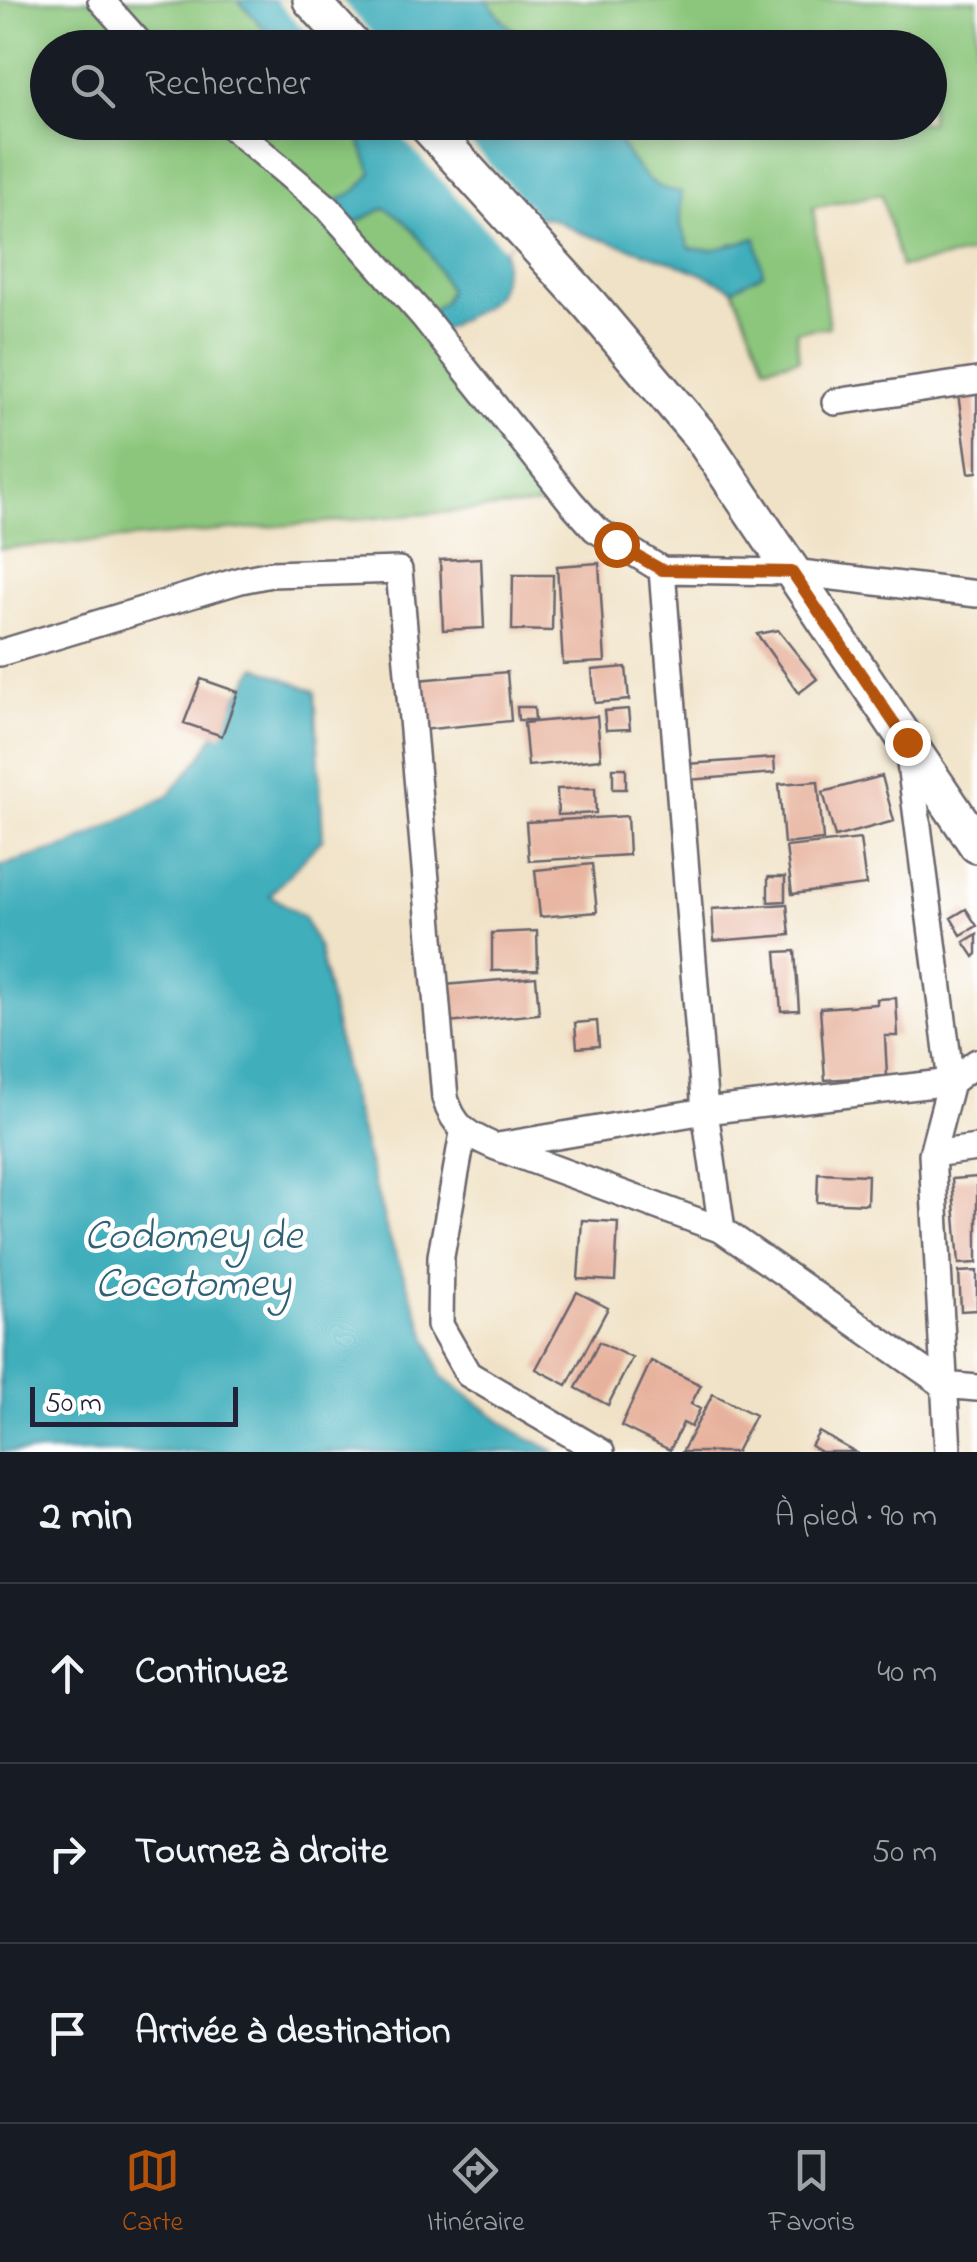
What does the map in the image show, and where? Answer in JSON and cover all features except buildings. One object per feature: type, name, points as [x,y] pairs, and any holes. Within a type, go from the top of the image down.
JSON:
[{"type":"main road","points":[[312,0],[339,30]]},
{"type":"main road","points":[[440,140],[703,439],[977,844]]},
{"type":"street","points":[[101,0],[128,30]]},
{"type":"street","points":[[247,140],[336,218],[422,316],[595,529],[662,570],[792,572],[977,594]]},
{"type":"street","points":[[835,402],[977,381]]},
{"type":"street","points":[[0,653],[241,580],[271,574],[399,570],[445,1098],[450,1116],[464,1133],[496,1147],[722,1230],[944,1385],[977,1388]]},
{"type":"street","points":[[662,570],[705,1111],[722,1230]]},
{"type":"street","points":[[907,742],[951,1082],[932,1154],[948,1452]]},
{"type":"street","points":[[496,1147],[705,1111],[951,1082],[977,1062]]},
{"type":"street","points":[[464,1133],[442,1256],[440,1324],[468,1374],[601,1452]]},
{"type":"street","points":[[932,1154],[977,1148]]},
{"type":"green space","points":[[0,0],[238,0],[265,30],[30,30],[30,140],[359,140],[372,173],[357,190],[337,201],[345,228],[385,208],[407,223],[449,290],[444,302],[423,316],[571,502],[0,549]]},
{"type":"green space","points":[[487,0],[977,0],[977,252],[901,267],[881,194],[813,208],[829,327],[796,331],[799,359],[766,366],[733,289],[763,273],[732,243],[716,252],[690,249],[681,226],[681,193],[666,190],[645,177],[617,140],[947,140],[947,30],[514,30]]},
{"type":"water","points":[[238,0],[487,0],[514,30],[265,30]]},
{"type":"water","points":[[359,140],[617,140],[645,176],[666,189],[681,192],[681,226],[690,248],[717,249],[756,238],[763,273],[733,289],[678,264],[538,217],[504,248],[504,269],[496,295],[437,334],[423,316],[444,302],[449,290],[407,223],[385,208],[344,228],[337,201],[357,190],[372,173]]},
{"type":"water","name":"Codomey de Cocotomey","points":[[256,667],[315,691],[323,838],[270,895],[304,917],[319,949],[347,1080],[387,1231],[442,1376],[515,1431],[556,1452],[0,1452],[0,866],[69,846],[168,796],[201,756]]},
{"type":"pier","points":[[276,0],[341,0],[368,30],[304,30]]},
{"type":"pier","points":[[405,140],[468,140],[538,217],[504,249]]},
{"type":"route","points":[[616,544],[662,570],[792,572],[907,742]]}]
